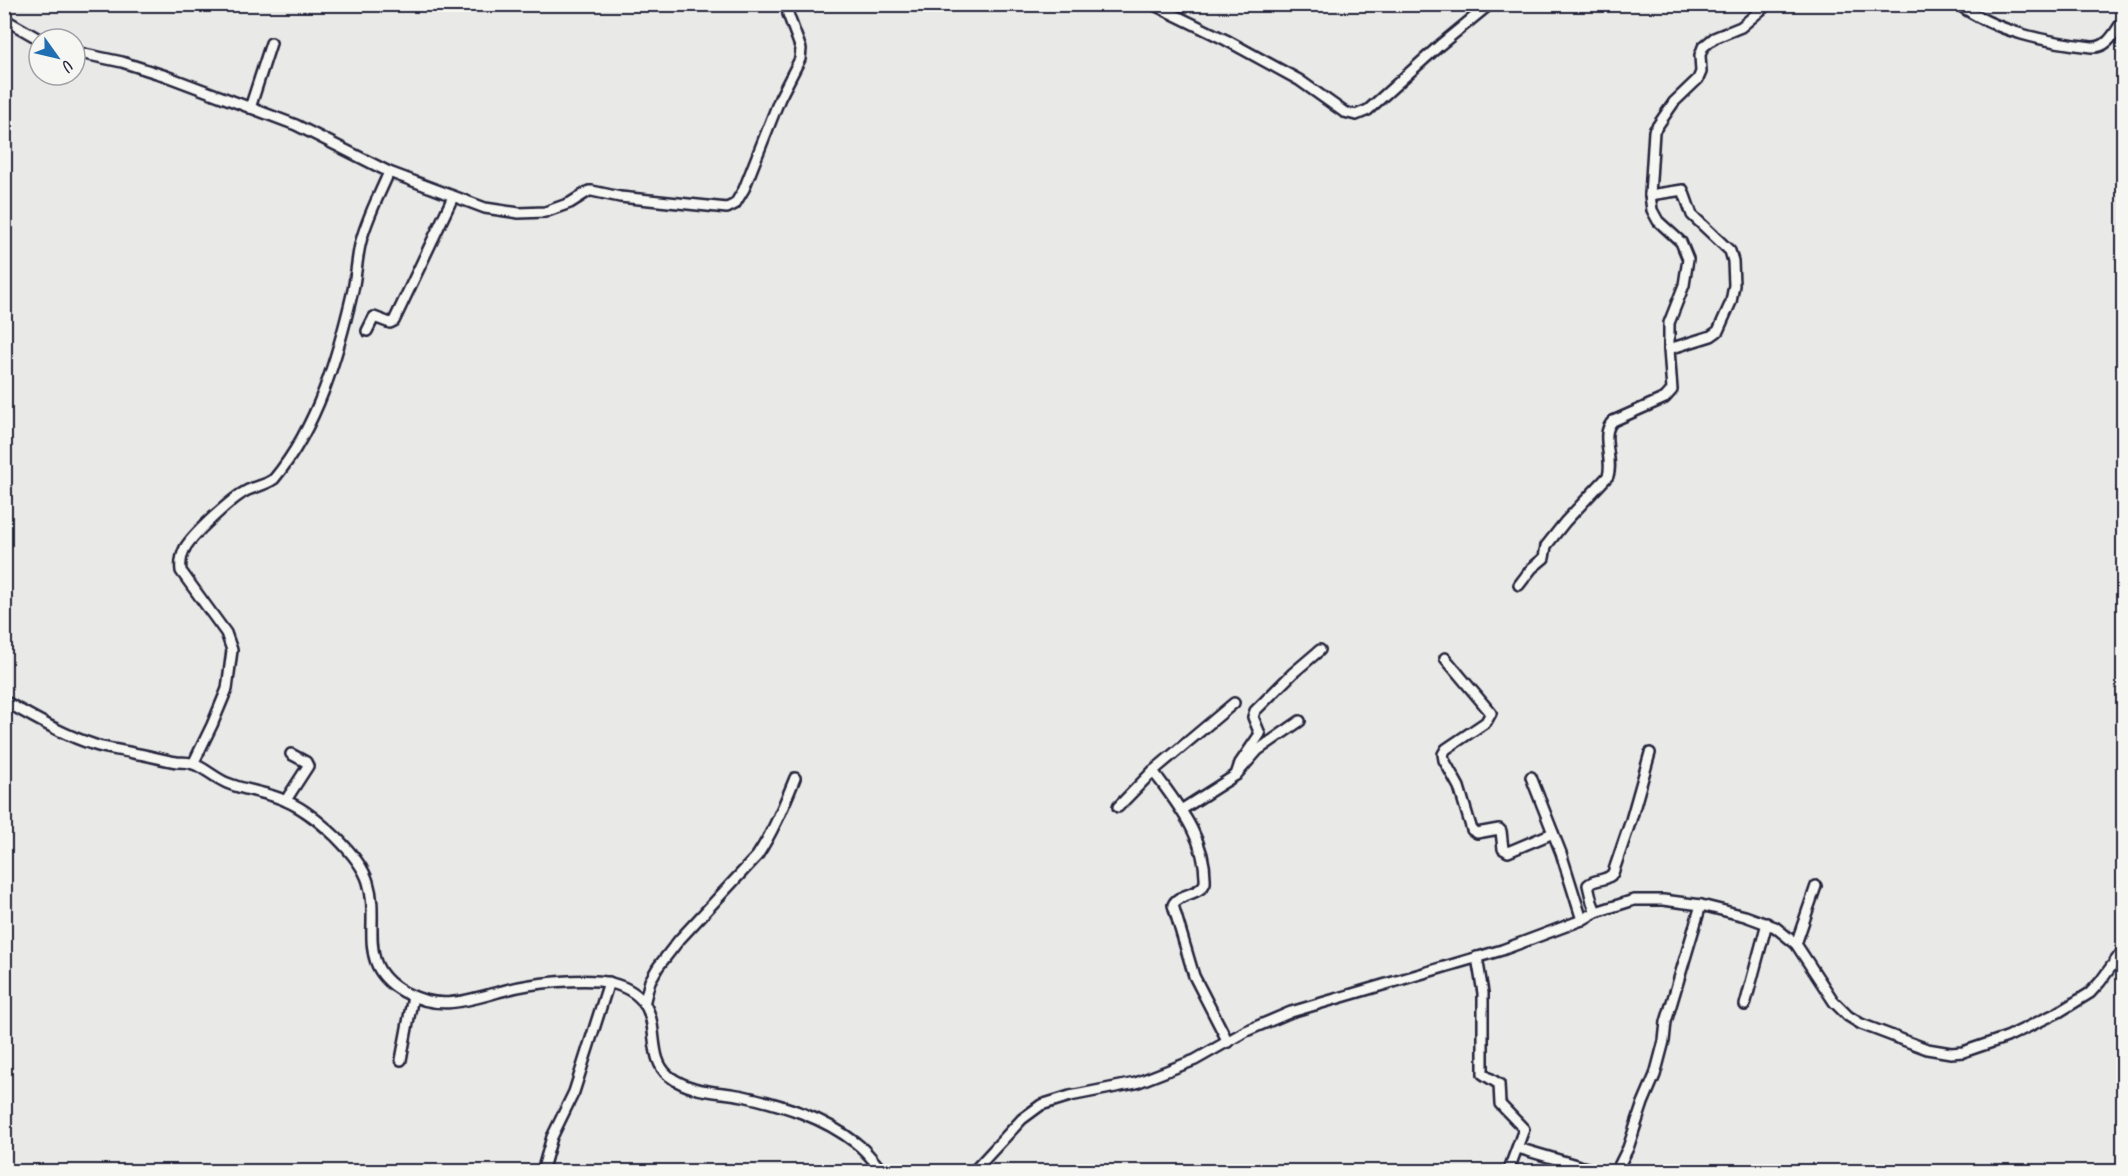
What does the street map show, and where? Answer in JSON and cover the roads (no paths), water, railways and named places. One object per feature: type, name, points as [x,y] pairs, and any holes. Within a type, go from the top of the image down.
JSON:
[{"type":"street","points":[[87,54],[166,76],[296,125],[389,172],[485,208],[519,213],[545,212],[560,208],[589,191],[604,192],[620,197],[727,208],[735,204],[744,189],[780,98],[800,59],[801,49],[788,14],[790,4]]},
{"type":"street","points":[[1152,4],[1226,40],[1299,80],[1339,109],[1353,116],[1368,110],[1440,45],[1490,4]]},
{"type":"street","points":[[1519,585],[1532,568],[1544,558],[1546,546],[1565,522],[1608,476],[1610,467],[1607,431],[1609,425],[1613,421],[1665,398],[1671,390],[1670,323],[1684,285],[1688,259],[1679,238],[1658,221],[1652,210],[1650,195],[1654,131],[1674,102],[1698,79],[1703,47],[1714,39],[1741,27],[1768,4]]},
{"type":"street","points":[[1958,4],[1990,24],[2097,48],[2107,42],[2124,20]]},
{"type":"street","points":[[5,21],[27,33]]},
{"type":"street","points":[[250,108],[271,43]]},
{"type":"street","points":[[193,764],[227,689],[232,650],[226,633],[181,571],[182,555],[194,536],[229,504],[248,490],[264,485],[274,478],[312,418],[342,335],[360,244],[367,221],[389,172]]},
{"type":"street","points":[[1650,195],[1683,190],[1692,215],[1729,249],[1733,261],[1733,295],[1721,327],[1711,336],[1669,349]]},
{"type":"street","points":[[368,332],[374,318],[394,321],[453,196]]},
{"type":"street","points":[[1236,775],[1240,763],[1260,734],[1253,717],[1255,711],[1293,672],[1320,650]]},
{"type":"street","points":[[1444,658],[1490,711],[1490,717],[1486,722],[1446,749],[1443,754],[1459,787],[1472,830],[1477,833],[1499,829],[1503,849],[1508,852],[1553,833]]},
{"type":"street","points":[[4,701],[48,725],[95,746],[193,764],[229,784],[286,801],[312,816],[337,838],[359,863],[369,883],[372,943],[377,968],[386,979],[413,996],[445,1004],[460,1003],[508,989],[539,984],[609,982],[632,992],[644,1004],[651,1017],[657,1058],[669,1075],[702,1091],[741,1096],[793,1109],[816,1119],[856,1143],[883,1172]]},
{"type":"street","points":[[1118,807],[1154,771],[1234,703]]},
{"type":"street","points":[[1181,810],[1236,775],[1258,750],[1300,721]]},
{"type":"street","points":[[1596,912],[1588,885],[1608,878],[1613,873],[1650,753]]},
{"type":"street","points":[[286,801],[308,766],[306,762],[291,754]]},
{"type":"street","points":[[1154,771],[1181,810],[1200,844],[1206,883],[1200,890],[1176,900],[1173,905],[1194,976],[1228,1042]]},
{"type":"street","points":[[1531,777],[1561,853],[1582,920]]},
{"type":"street","points":[[644,1004],[650,981],[658,967],[701,916],[757,856],[776,824],[795,778]]},
{"type":"street","points":[[1796,944],[1816,886]]},
{"type":"street","points":[[973,1172],[1022,1119],[1041,1105],[1070,1096],[1136,1083],[1186,1064],[1246,1031],[1291,1012],[1477,957],[1582,920],[1623,902],[1645,898],[1701,905],[1746,916],[1776,927],[1796,944],[1834,1002],[1848,1016],[1861,1024],[1927,1049],[1951,1053],[1963,1052],[2007,1037],[2059,1012],[2090,993],[2124,949]]},
{"type":"street","points":[[1616,1172],[1628,1148],[1655,1075],[1666,1022],[1701,905]]},
{"type":"street","points":[[1745,1005],[1767,923]]},
{"type":"street","points":[[1477,957],[1483,987],[1483,1074],[1499,1084],[1501,1105],[1524,1128],[1508,1172]]},
{"type":"street","points":[[542,1172],[552,1137],[574,1092],[609,982]]},
{"type":"street","points":[[401,1060],[413,996]]},
{"type":"street","points":[[1518,1148],[1599,1172]]}]
